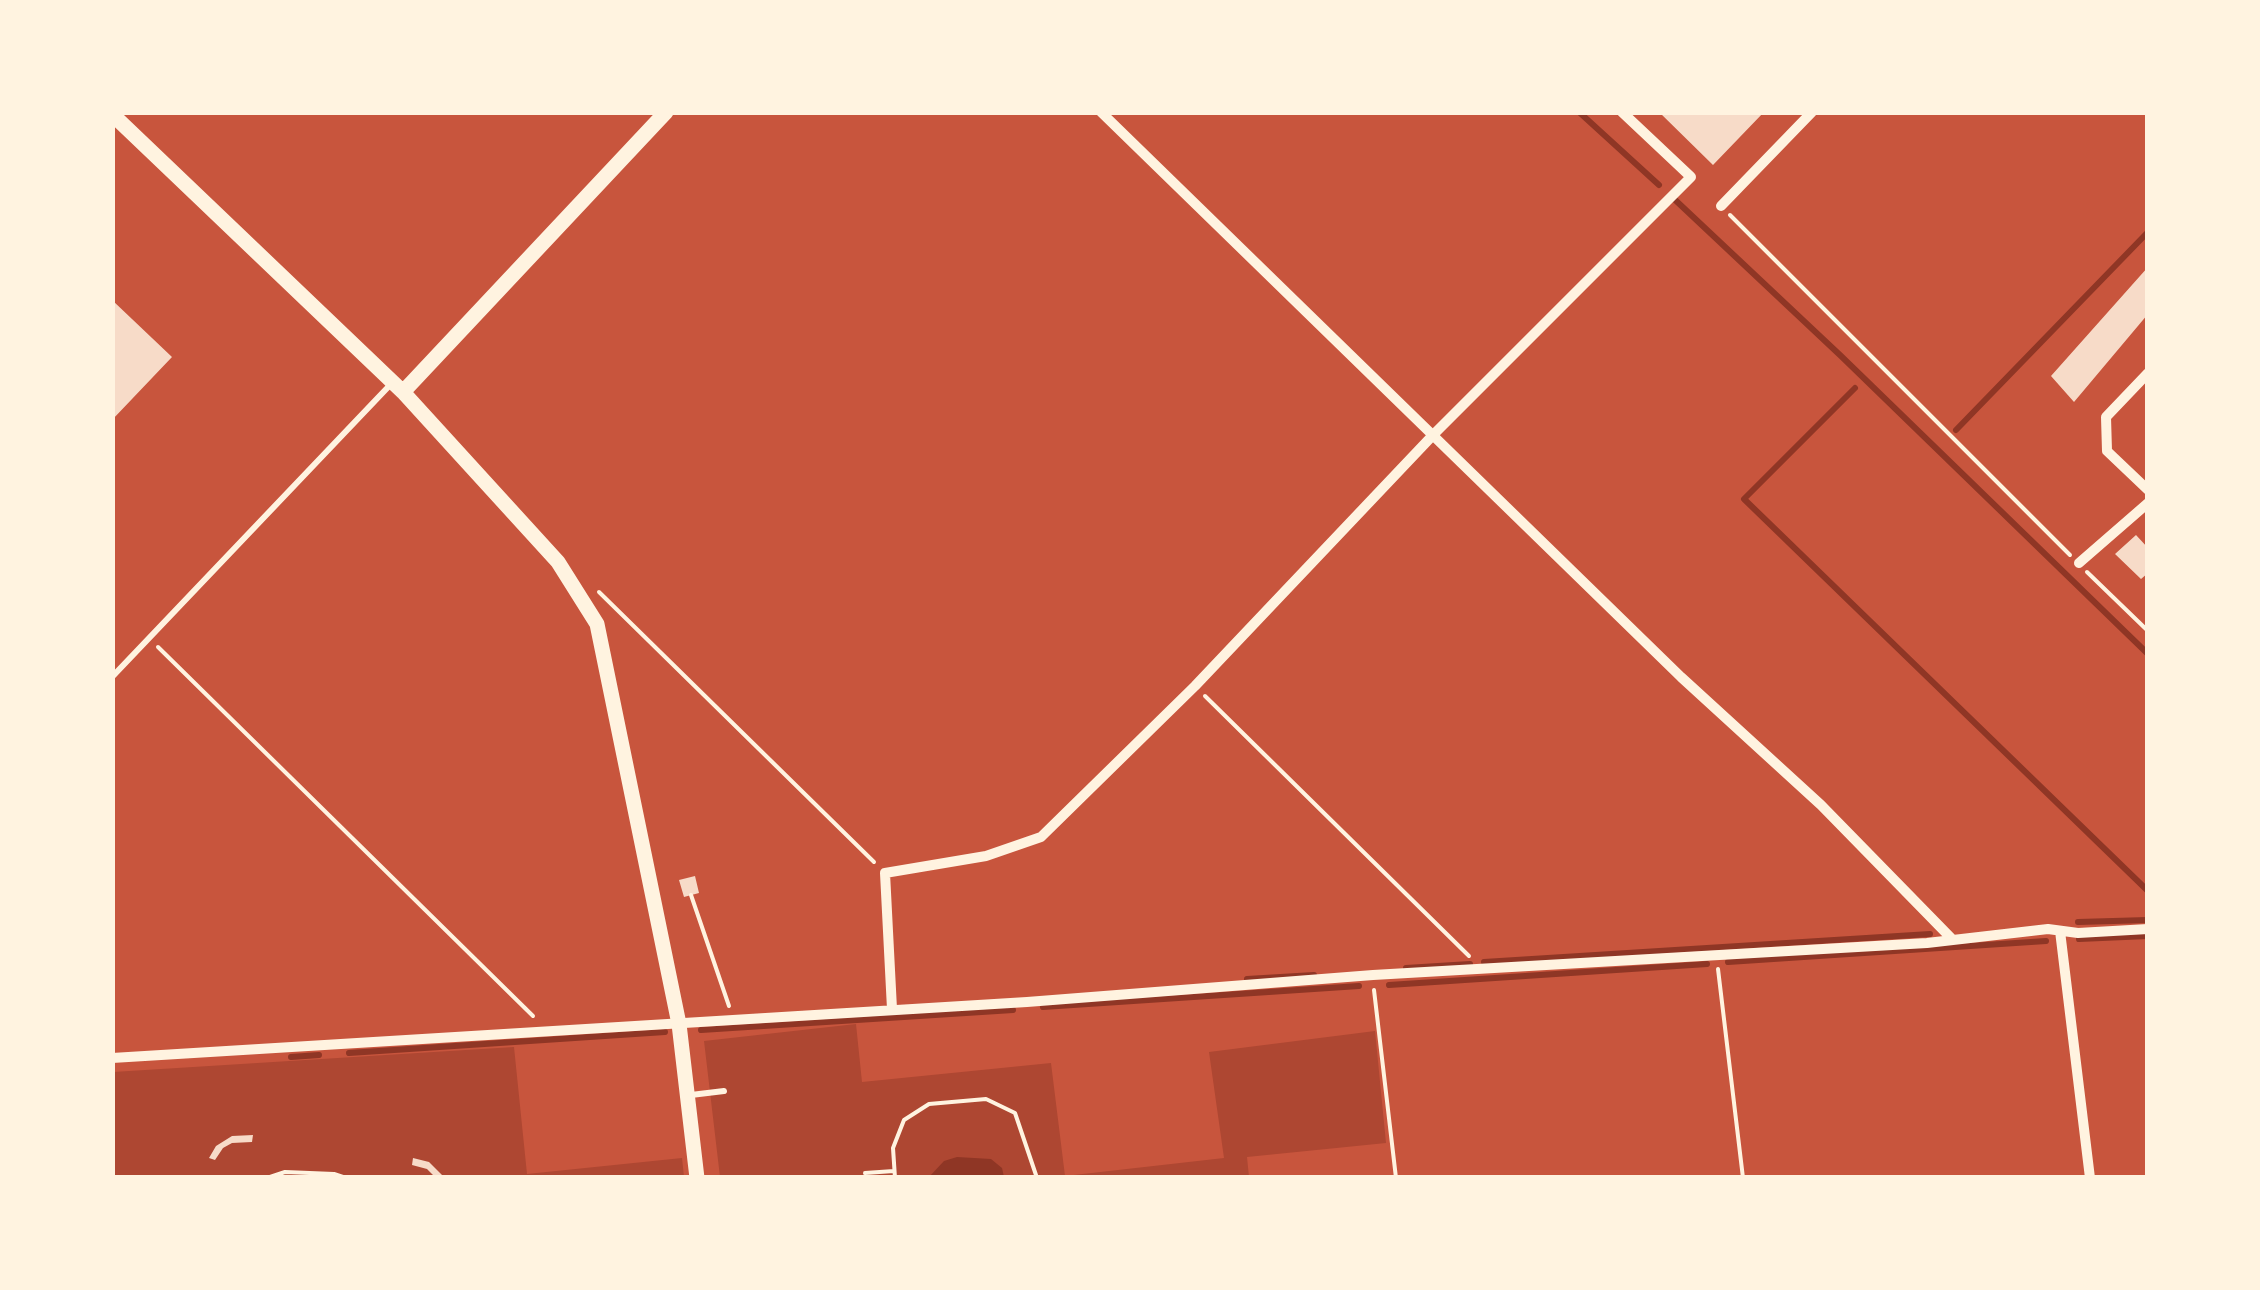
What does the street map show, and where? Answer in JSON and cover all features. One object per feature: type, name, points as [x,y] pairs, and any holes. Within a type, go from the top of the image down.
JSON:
[{"type":"street","points":[[398,387],[666,112]]},
{"type":"street","points":[[1102,112],[1681,677],[1820,804],[1952,939]]},
{"type":"street","points":[[892,1009],[885,873],[986,856],[1041,837],[1195,686],[1434,434],[1691,177],[1622,112]]},
{"type":"street","points":[[1722,206],[1812,112]]},
{"type":"street","points":[[112,114],[398,387],[558,562],[596,624],[679,1024],[698,1178]]},
{"type":"street","points":[[2148,373],[2106,417],[2107,451],[2148,490]]},
{"type":"street","points":[[2079,563],[2148,503]]},
{"type":"street","points":[[112,1058],[1028,1002],[1952,939],[2048,929],[2078,933],[2148,929]]},
{"type":"street","points":[[2060,930],[2090,1178]]},
{"type":"lane","points":[[112,677],[398,387]]},
{"type":"lane","points":[[687,1095],[724,1091]]},
{"type":"path","points":[[1722,206],[2148,631]]},
{"type":"path","points":[[600,593],[885,873]]},
{"type":"path","points":[[149,638],[551,1033]]},
{"type":"path","points":[[1195,686],[1483,970]]},
{"type":"path","points":[[692,895],[734,1020]]},
{"type":"path","points":[[1716,954],[1742,1178]]},
{"type":"path","points":[[1372,976],[1396,1178]]},
{"type":"path","points":[[865,1173],[895,1174],[893,1148],[904,1120],[929,1104],[986,1099],[1015,1113],[1024,1130],[1037,1178]]},
{"type":"path","points":[[267,1178],[285,1172],[346,1178]]},
{"type":"shaded area","points":[[856,1024],[862,1082],[1051,1063],[1065,1176],[1224,1158],[1209,1052],[1375,1031],[1386,1143],[1247,1157],[1249,1177],[720,1177],[704,1041]]},
{"type":"shaded area","points":[[514,1047],[527,1174],[682,1158],[684,1177],[113,1178],[113,1072]]},
{"type":"shaded area","points":[[957,1157],[991,1159],[1002,1168],[1004,1177],[929,1177],[944,1161]]},
{"type":"building","points":[[1659,112],[1764,112],[1713,165]]},
{"type":"building","points":[[2148,267],[2148,314],[2074,402],[2051,376]]},
{"type":"building","points":[[112,300],[172,357],[112,420]]},
{"type":"building","points":[[2136,535],[2148,548],[2148,573],[2141,579],[2115,554]]},
{"type":"building","points":[[695,876],[699,893],[684,897],[679,880]]},
{"type":"building","points":[[253,1135],[252,1142],[232,1143],[215,1160],[209,1158],[216,1146],[232,1136]]},
{"type":"building","points":[[413,1158],[429,1162],[445,1178],[436,1178],[427,1169],[412,1165]]},
{"type":"waterway","points":[[1579,112],[1659,185]]},
{"type":"waterway","points":[[1672,197],[2148,654]]},
{"type":"waterway","points":[[1956,430],[2148,232]]},
{"type":"waterway","points":[[1855,388],[1744,499],[2148,891]]},
{"type":"waterway","points":[[2078,922],[2148,920]]},
{"type":"waterway","points":[[1484,962],[1930,934]]},
{"type":"waterway","points":[[2079,939],[2148,936]]},
{"type":"waterway","points":[[1728,962],[2046,941]]},
{"type":"waterway","points":[[1406,968],[1470,964]]},
{"type":"waterway","points":[[1389,985],[1707,964]]},
{"type":"waterway","points":[[1247,979],[1314,975]]},
{"type":"waterway","points":[[1043,1007],[1359,986]]},
{"type":"waterway","points":[[701,1030],[1013,1010]]},
{"type":"waterway","points":[[349,1053],[665,1032]]},
{"type":"waterway","points":[[291,1057],[319,1055]]}]
